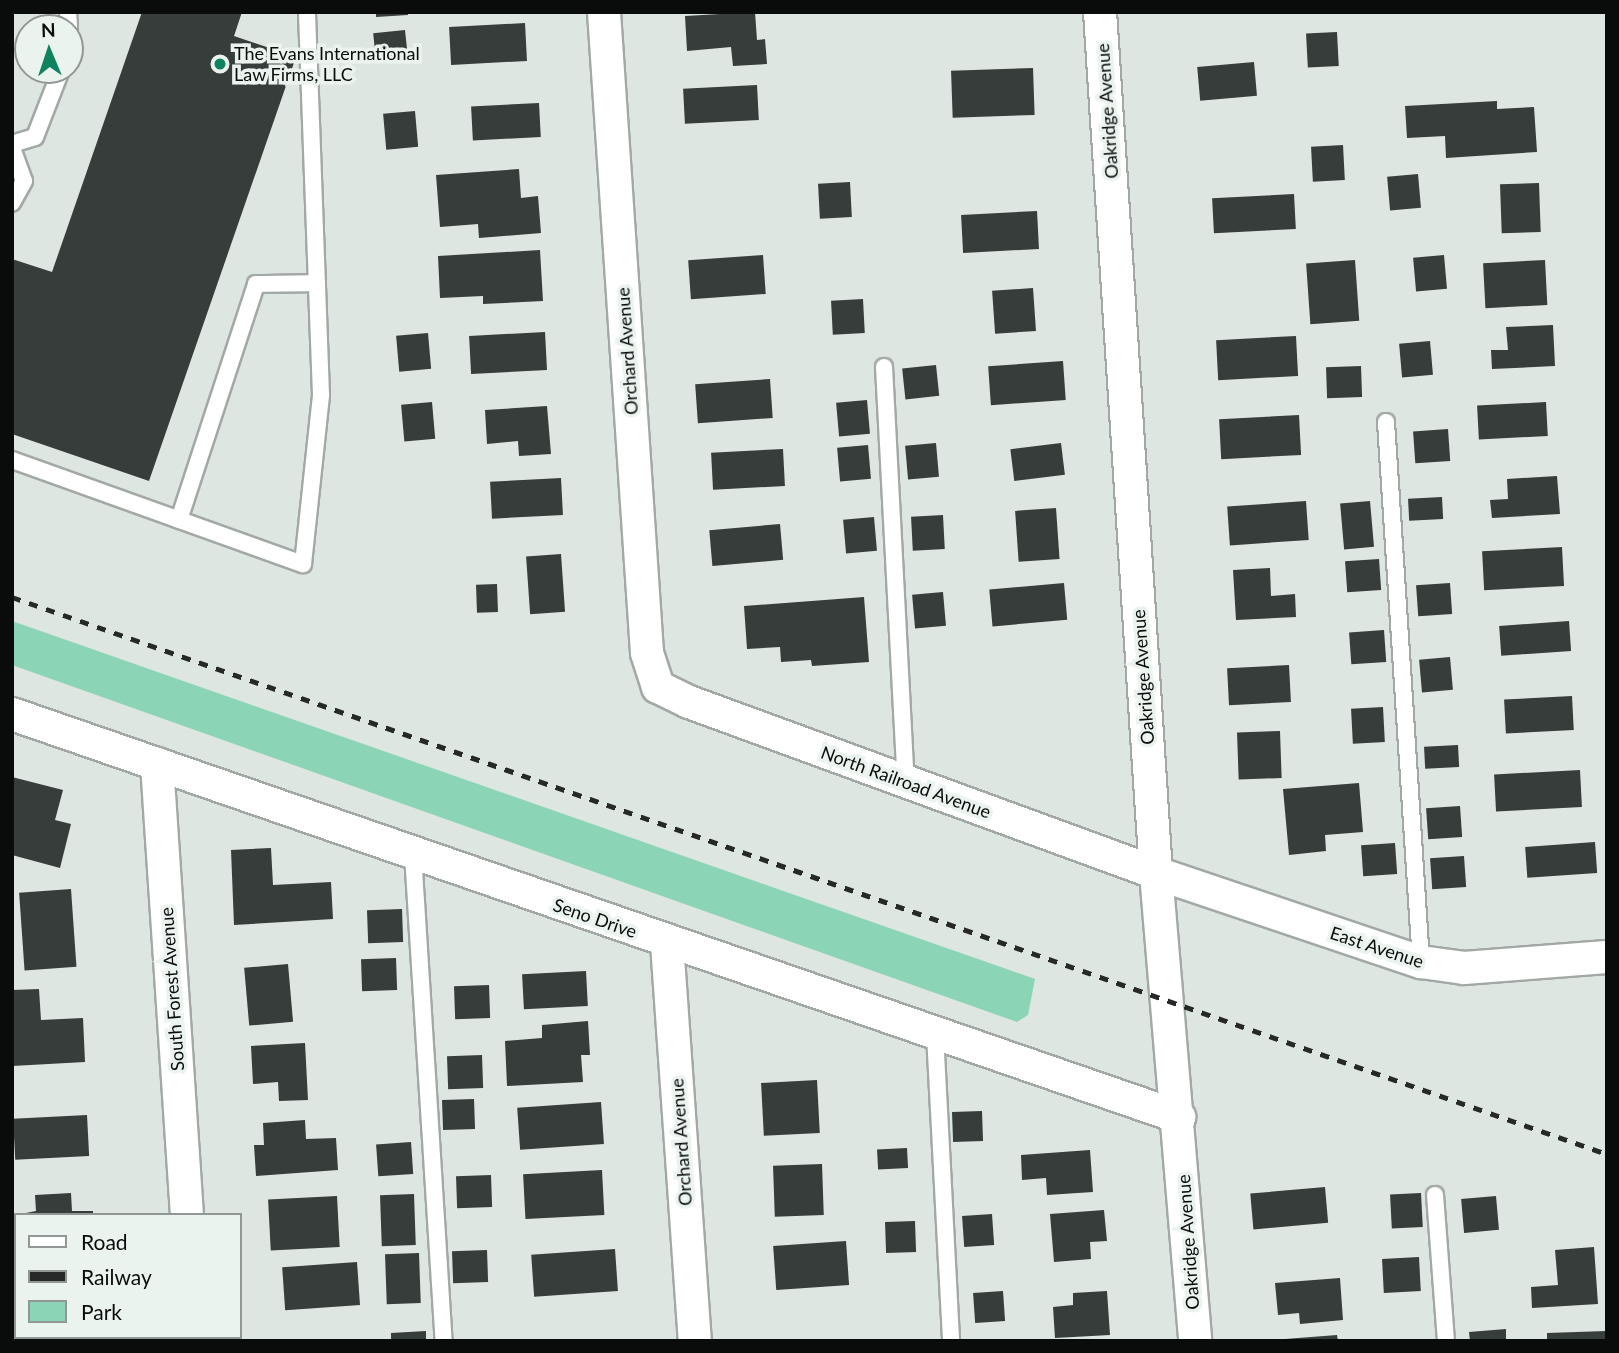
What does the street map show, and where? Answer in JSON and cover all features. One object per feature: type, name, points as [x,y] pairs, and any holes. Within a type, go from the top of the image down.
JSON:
[{"type":"street","name":"Orchard Avenue","points":[[604,12],[647,653],[658,687]]},
{"type":"street","name":"Oakridge Avenue","points":[[1100,12],[1156,873],[1179,1117],[1195,1341]]},
{"type":"street","name":"North Railroad Avenue","points":[[658,687],[906,782],[1156,873]]},
{"type":"street","name":"Seno Drive","points":[[12,714],[667,943],[1179,1117]]},
{"type":"street","name":"South Forest Avenue","points":[[157,764],[187,1213]]},
{"type":"street","name":"East Avenue","points":[[1156,873],[1421,962],[1464,968],[1607,957]]},
{"type":"street","name":"Orchard Avenue","points":[[667,943],[695,1341]]},
{"type":"lane","points":[[12,460],[303,565],[321,395],[307,12]]},
{"type":"lane","points":[[12,202],[24,181],[12,146],[35,137],[56,84]]},
{"type":"lane","points":[[179,520],[256,284],[317,283]]},
{"type":"lane","points":[[884,367],[906,782]]},
{"type":"lane","points":[[1386,422],[1421,962]]},
{"type":"lane","points":[[413,854],[444,1341]]},
{"type":"lane","points":[[934,1034],[951,1341]]},
{"type":"lane","points":[[1435,1195],[1446,1341]]},
{"type":"green space","points":[[12,621],[1035,979],[1028,1015],[1017,1022],[12,665]]},
{"type":"building","points":[[142,12],[242,12],[234,36],[296,57],[149,481],[12,434],[12,259],[52,272]]},
{"type":"building","points":[[376,12],[408,12],[408,15],[376,17]]},
{"type":"building","points":[[755,12],[757,40],[765,39],[767,64],[733,66],[731,47],[687,51],[685,16]]},
{"type":"building","points":[[525,23],[527,61],[451,65],[449,27]]},
{"type":"building","points":[[405,30],[408,59],[376,62],[373,33]]},
{"type":"building","points":[[1337,32],[1339,66],[1308,68],[1306,34]]},
{"type":"building","points":[[1254,62],[1257,96],[1200,101],[1197,67]]},
{"type":"building","points":[[1033,68],[1035,115],[953,118],[951,71]]},
{"type":"building","points":[[757,85],[759,120],[685,124],[683,89]]},
{"type":"building","points":[[1497,101],[1497,109],[1534,107],[1537,152],[1446,158],[1445,136],[1407,138],[1405,106]]},
{"type":"building","points":[[539,103],[541,137],[473,141],[471,107]]},
{"type":"building","points":[[415,111],[418,147],[386,150],[383,114]]},
{"type":"building","points":[[1343,145],[1345,180],[1313,182],[1311,147]]},
{"type":"building","points":[[519,169],[521,198],[538,196],[541,233],[479,238],[478,224],[440,227],[436,175]]},
{"type":"building","points":[[1418,174],[1421,208],[1390,211],[1387,177]]},
{"type":"building","points":[[850,182],[852,217],[820,219],[818,184]]},
{"type":"building","points":[[1539,183],[1541,232],[1502,233],[1500,184]]},
{"type":"building","points":[[1294,194],[1296,229],[1214,233],[1212,198]]},
{"type":"building","points":[[1037,211],[1039,249],[963,253],[961,215]]},
{"type":"building","points":[[540,250],[543,301],[483,304],[483,296],[440,298],[438,256]]},
{"type":"building","points":[[763,255],[766,294],[691,299],[688,260]]},
{"type":"building","points":[[1444,255],[1447,289],[1416,292],[1413,258]]},
{"type":"building","points":[[1355,260],[1359,321],[1310,324],[1306,263]]},
{"type":"building","points":[[1545,260],[1547,305],[1485,308],[1483,263]]},
{"type":"building","points":[[1033,288],[1036,331],[995,334],[992,291]]},
{"type":"building","points":[[863,299],[865,333],[833,335],[831,301]]},
{"type":"building","points":[[1553,325],[1555,366],[1492,369],[1491,350],[1508,350],[1506,327]]},
{"type":"building","points":[[545,332],[547,370],[471,374],[469,336]]},
{"type":"building","points":[[428,333],[431,369],[399,372],[396,336]]},
{"type":"building","points":[[1296,336],[1298,376],[1218,380],[1216,340]]},
{"type":"building","points":[[1430,341],[1433,375],[1402,378],[1399,344]]},
{"type":"building","points":[[1063,361],[1066,400],[991,405],[988,366]]},
{"type":"building","points":[[936,365],[939,396],[905,399],[902,369]]},
{"type":"building","points":[[1361,366],[1362,397],[1327,398],[1326,367]]},
{"type":"building","points":[[770,379],[773,418],[698,423],[695,384]]},
{"type":"building","points":[[867,400],[870,434],[839,437],[836,403]]},
{"type":"building","points":[[432,402],[435,439],[404,442],[401,405]]},
{"type":"building","points":[[1546,402],[1548,436],[1479,440],[1477,406]]},
{"type":"building","points":[[547,406],[551,454],[519,456],[518,441],[487,444],[485,410]]},
{"type":"building","points":[[1299,415],[1301,455],[1221,459],[1219,419]]},
{"type":"building","points":[[1448,429],[1450,461],[1415,463],[1413,431]]},
{"type":"building","points":[[936,443],[939,477],[908,480],[905,446]]},
{"type":"building","points":[[1061,443],[1065,475],[1014,481],[1010,449]]},
{"type":"building","points":[[868,445],[871,479],[840,482],[837,448]]},
{"type":"building","points":[[783,449],[785,486],[713,490],[711,453]]},
{"type":"building","points":[[1557,476],[1560,514],[1492,518],[1490,500],[1508,499],[1507,479]]},
{"type":"building","points":[[561,478],[563,515],[492,519],[490,482]]},
{"type":"building","points":[[1442,497],[1443,519],[1409,521],[1408,499]]},
{"type":"building","points":[[1306,501],[1309,540],[1230,545],[1227,507]]},
{"type":"building","points":[[1370,501],[1374,547],[1344,549],[1340,504]]},
{"type":"building","points":[[1056,508],[1060,559],[1019,562],[1015,511]]},
{"type":"building","points":[[943,515],[945,549],[913,551],[911,517]]},
{"type":"building","points":[[874,517],[877,551],[846,554],[843,520]]},
{"type":"building","points":[[780,524],[783,560],[712,566],[709,530]]},
{"type":"building","points":[[1562,547],[1564,586],[1484,590],[1482,551]]},
{"type":"building","points":[[561,554],[565,612],[530,614],[526,556]]},
{"type":"building","points":[[1379,559],[1381,590],[1347,592],[1345,561]]},
{"type":"building","points":[[1270,568],[1271,596],[1295,594],[1296,617],[1236,620],[1233,570]]},
{"type":"building","points":[[1064,583],[1067,620],[993,626],[989,590]]},
{"type":"building","points":[[1450,583],[1452,614],[1418,616],[1416,585]]},
{"type":"building","points":[[497,584],[498,612],[477,613],[476,585]]},
{"type":"building","points":[[943,592],[946,626],[915,629],[912,595]]},
{"type":"building","points":[[864,597],[869,662],[812,666],[811,660],[781,662],[780,647],[747,649],[744,606]]},
{"type":"building","points":[[1569,621],[1571,651],[1501,656],[1499,626]]},
{"type":"building","points":[[1384,630],[1386,662],[1351,664],[1349,632]]},
{"type":"building","points":[[1450,657],[1453,690],[1422,693],[1419,660]]},
{"type":"building","points":[[1289,665],[1291,702],[1229,705],[1227,668]]},
{"type":"building","points":[[1572,696],[1574,730],[1506,734],[1504,700]]},
{"type":"building","points":[[1383,707],[1385,742],[1353,744],[1351,709]]},
{"type":"building","points":[[1280,731],[1282,778],[1239,779],[1237,733]]},
{"type":"building","points":[[1458,745],[1459,767],[1425,769],[1424,747]]},
{"type":"building","points":[[1580,770],[1582,807],[1496,811],[1494,775]]},
{"type":"building","points":[[12,777],[63,790],[55,820],[71,824],[60,868],[12,855]]},
{"type":"building","points":[[1359,783],[1363,832],[1325,835],[1326,851],[1289,855],[1283,789]]},
{"type":"building","points":[[1460,806],[1462,837],[1428,839],[1426,808]]},
{"type":"building","points":[[1595,842],[1597,873],[1527,878],[1525,847]]},
{"type":"building","points":[[1395,843],[1397,874],[1363,876],[1361,845]]},
{"type":"building","points":[[271,848],[273,885],[331,882],[333,919],[234,925],[231,850]]},
{"type":"building","points":[[1464,856],[1466,887],[1432,889],[1430,858]]},
{"type":"building","points":[[71,889],[76,967],[25,970],[19,893]]},
{"type":"building","points":[[402,909],[403,942],[368,943],[367,910]]},
{"type":"building","points":[[396,958],[397,990],[362,991],[361,959]]},
{"type":"building","points":[[288,964],[293,1022],[249,1026],[244,968]]},
{"type":"building","points":[[586,971],[588,1006],[524,1009],[522,974]]},
{"type":"building","points":[[489,985],[490,1018],[455,1019],[454,986]]},
{"type":"building","points":[[39,989],[41,1020],[83,1018],[85,1062],[12,1066],[12,990]]},
{"type":"building","points":[[588,1021],[590,1055],[581,1055],[583,1082],[507,1086],[505,1041],[542,1038],[542,1025]]},
{"type":"building","points":[[305,1043],[308,1100],[279,1101],[278,1082],[253,1084],[251,1046]]},
{"type":"building","points":[[482,1055],[483,1088],[448,1089],[447,1056]]},
{"type":"building","points":[[817,1080],[820,1133],[764,1136],[761,1083]]},
{"type":"building","points":[[474,1099],[475,1129],[443,1130],[442,1100]]},
{"type":"building","points":[[601,1102],[604,1144],[520,1150],[517,1108]]},
{"type":"building","points":[[982,1111],[983,1141],[953,1142],[952,1112]]},
{"type":"building","points":[[87,1115],[89,1156],[15,1160],[13,1119]]},
{"type":"building","points":[[305,1120],[306,1139],[336,1138],[338,1170],[256,1176],[254,1145],[264,1145],[263,1123]]},
{"type":"building","points":[[411,1142],[413,1174],[378,1176],[376,1144]]},
{"type":"building","points":[[907,1148],[908,1168],[878,1170],[877,1150]]},
{"type":"building","points":[[1090,1150],[1093,1192],[1047,1195],[1046,1178],[1022,1180],[1021,1155]]},
{"type":"building","points":[[822,1164],[824,1215],[775,1217],[773,1166]]},
{"type":"building","points":[[602,1170],[604,1215],[525,1219],[523,1174]]},
{"type":"building","points":[[491,1175],[492,1207],[457,1208],[456,1176]]},
{"type":"building","points":[[1325,1187],[1328,1223],[1253,1229],[1250,1194]]},
{"type":"building","points":[[71,1193],[72,1211],[93,1213],[26,1213],[36,1211],[35,1195]]},
{"type":"building","points":[[1421,1193],[1423,1227],[1392,1229],[1390,1195]]},
{"type":"building","points":[[414,1194],[416,1245],[382,1246],[380,1195]]},
{"type":"building","points":[[337,1196],[340,1247],[271,1251],[268,1200]]},
{"type":"building","points":[[1496,1196],[1499,1230],[1464,1233],[1461,1199]]},
{"type":"building","points":[[1104,1210],[1107,1241],[1090,1242],[1091,1259],[1054,1262],[1050,1214]]},
{"type":"building","points":[[992,1214],[994,1245],[964,1247],[962,1216]]},
{"type":"building","points":[[915,1221],[916,1252],[886,1253],[885,1222]]},
{"type":"building","points":[[846,1241],[849,1285],[776,1290],[773,1246]]},
{"type":"building","points":[[1594,1247],[1598,1304],[1532,1308],[1531,1287],[1558,1285],[1555,1250]]},
{"type":"building","points":[[615,1249],[618,1291],[534,1297],[531,1255]]},
{"type":"building","points":[[487,1250],[488,1282],[453,1283],[452,1251]]},
{"type":"building","points":[[419,1253],[421,1303],[387,1304],[385,1254]]},
{"type":"building","points":[[1419,1257],[1421,1291],[1384,1293],[1382,1259]]},
{"type":"building","points":[[357,1262],[360,1305],[285,1310],[282,1267]]},
{"type":"building","points":[[1340,1278],[1343,1320],[1300,1324],[1299,1313],[1278,1315],[1275,1283]]},
{"type":"building","points":[[1003,1291],[1005,1321],[975,1323],[973,1293]]},
{"type":"building","points":[[1107,1291],[1110,1335],[1055,1338],[1053,1307],[1073,1305],[1073,1293]]},
{"type":"building","points":[[1506,1329],[1506,1341],[1470,1341],[1469,1332]]},
{"type":"building","points":[[426,1331],[426,1341],[391,1341],[391,1333]]},
{"type":"building","points":[[1606,1331],[1607,1341],[1547,1341],[1547,1333]]},
{"type":"building","points":[[1337,1335],[1338,1341],[1285,1341],[1285,1339]]},
{"type":"building","points":[[24,1339],[98,1339],[98,1341]]},
{"type":"railway","points":[[12,597],[1607,1154]]},
{"type":"place","name":"The Evans International Law Firms, LLC","points":[[220,64]]}]
